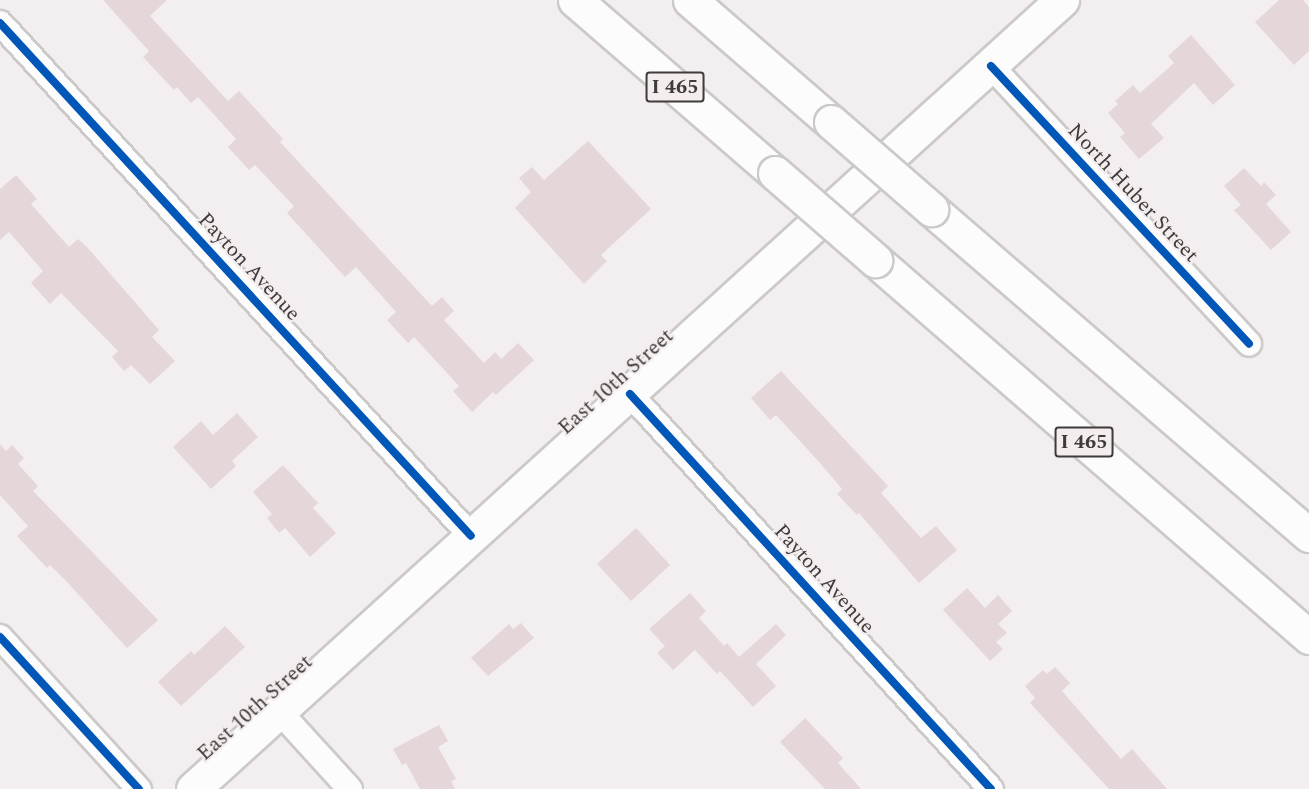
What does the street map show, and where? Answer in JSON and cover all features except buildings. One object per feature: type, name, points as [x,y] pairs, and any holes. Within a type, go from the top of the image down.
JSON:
[{"type":"main road","name":"I 465","points":[[575,0],[1309,637]]},
{"type":"main road","points":[[690,0],[1309,536]]},
{"type":"main road","name":"East 10th Street","points":[[193,789],[1062,0]]},
{"type":"street","name":"Payton Avenue","points":[[0,22],[471,536]]},
{"type":"street","name":"North Huber Street","points":[[991,66],[1249,344]]},
{"type":"street","name":"Payton Avenue","points":[[630,394],[991,789]]},
{"type":"street","points":[[0,637],[139,789]]},
{"type":"street","points":[[278,710],[350,789]]},
{"type":"cycle path","points":[[0,23],[471,536]]},
{"type":"cycle path","points":[[991,66],[1249,344]]},
{"type":"cycle path","points":[[630,394],[991,789]]},
{"type":"cycle path","points":[[0,637],[139,789]]}]
